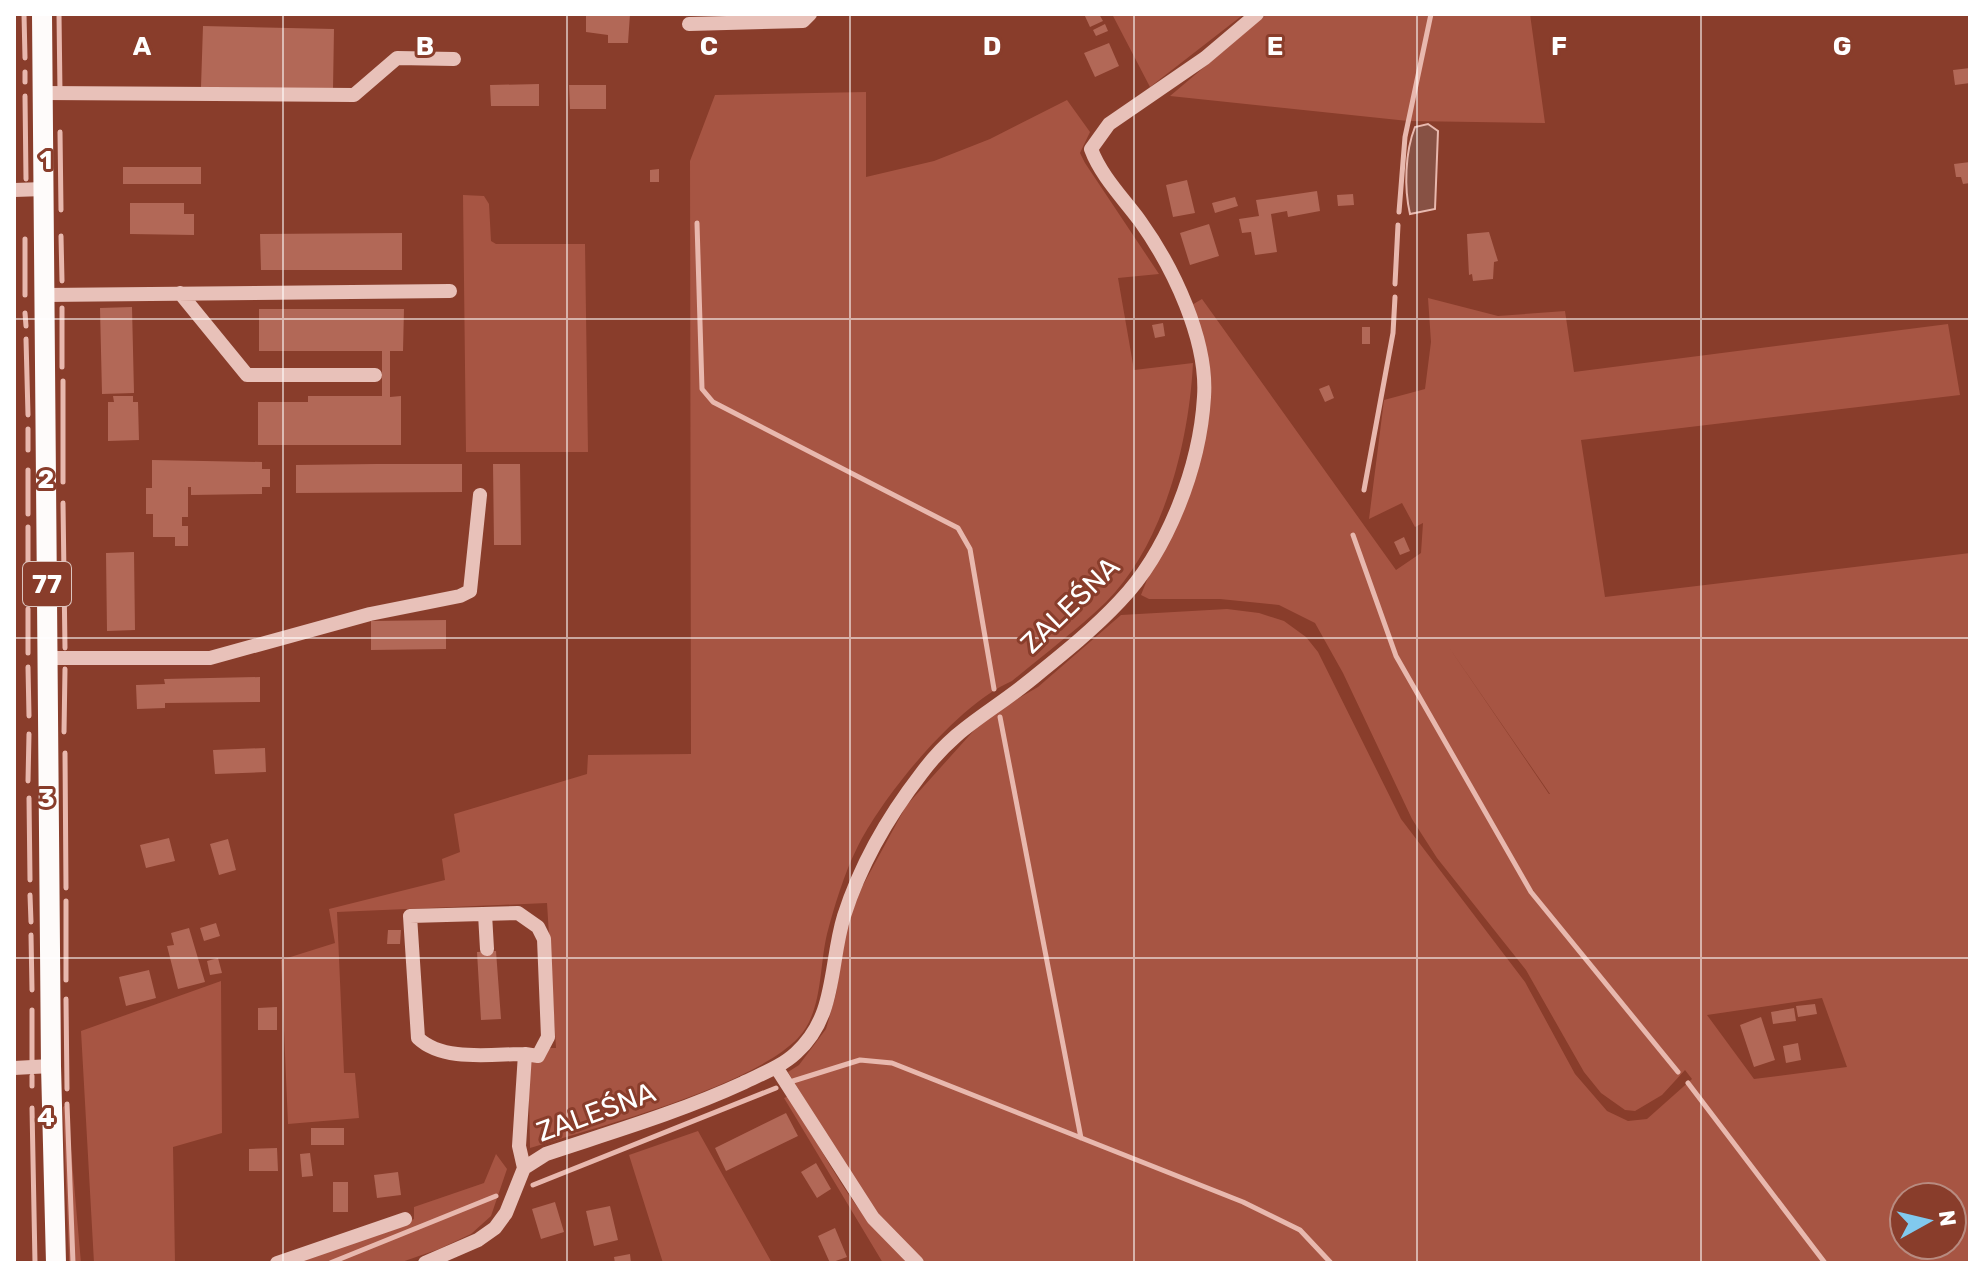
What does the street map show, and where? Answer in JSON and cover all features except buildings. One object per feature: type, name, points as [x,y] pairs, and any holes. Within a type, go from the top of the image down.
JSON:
[{"type":"main road","name":"77","points":[[42,14],[51,1066],[56,1263]]},
{"type":"street","points":[[689,24],[803,21],[810,14]]},
{"type":"street","name":"ZALEŚNA","points":[[425,1263],[478,1240],[495,1228],[506,1213],[524,1168],[546,1154],[679,1110],[776,1067],[793,1056],[821,1024],[844,916],[875,839],[895,807],[951,739],[1025,684],[1121,600],[1146,566],[1167,529],[1198,438],[1204,398],[1203,370],[1184,307],[1165,265],[1143,225],[1097,164],[1091,149],[1109,124],[1205,58],[1257,14]]},
{"type":"street","points":[[43,93],[354,95],[397,58],[454,59]]},
{"type":"street","points":[[14,190],[44,189]]},
{"type":"street","points":[[45,295],[450,291]]},
{"type":"street","points":[[180,293],[247,375],[375,375]]},
{"type":"street","points":[[48,658],[210,658],[370,614],[460,596],[470,591],[480,495]]},
{"type":"street","points":[[518,913],[538,927],[544,939],[548,1037],[538,1056],[525,1054],[442,1053],[428,1048],[418,1038],[410,916],[518,913]]},
{"type":"street","points":[[485,914],[487,949]]},
{"type":"street","points":[[524,1168],[519,1146],[525,1054]]},
{"type":"street","points":[[14,1068],[51,1066]]},
{"type":"street","points":[[776,1067],[873,1218],[896,1246],[917,1263]]},
{"type":"street","points":[[277,1263],[405,1219]]},
{"type":"shaded area","points":[[1112,14],[1244,14],[1150,87]]},
{"type":"shaded area","points":[[1267,14],[1530,14],[1545,123],[1408,121],[1170,96]]},
{"type":"shaded area","points":[[866,92],[866,177],[934,161],[990,139],[1067,100],[1090,132],[1080,153],[1159,274],[1118,278],[1134,370],[1193,363],[1179,458],[1158,522],[1144,551],[1106,602],[1012,681],[969,709],[903,778],[869,827],[848,869],[827,934],[812,1015],[798,1038],[776,1056],[746,1073],[672,1104],[530,1148],[528,1048],[556,1048],[547,903],[337,912],[344,1073],[355,1073],[359,1118],[288,1124],[281,960],[335,943],[329,909],[445,880],[442,859],[460,852],[454,814],[587,774],[588,755],[691,754],[690,161],[715,95]]},
{"type":"shaded area","points":[[1428,124],[1438,131],[1435,209],[1410,214],[1406,182],[1409,147],[1415,127]]},
{"type":"shaded area","points":[[463,195],[484,196],[489,204],[491,241],[496,244],[585,244],[588,452],[466,452]]},
{"type":"shaded area","points":[[1428,298],[1498,316],[1565,311],[1574,372],[1948,324],[1960,395],[1581,440],[1605,597],[1970,553],[1970,1263],[923,1263],[872,1209],[788,1072],[799,1065],[826,1029],[836,994],[846,928],[862,887],[906,806],[986,717],[1038,687],[1121,615],[1227,609],[1259,613],[1284,621],[1306,637],[1318,652],[1401,819],[1525,982],[1575,1074],[1607,1111],[1628,1121],[1647,1119],[1692,1079],[1685,1070],[1662,1095],[1635,1111],[1625,1110],[1601,1093],[1584,1072],[1526,970],[1437,858],[1412,819],[1343,673],[1315,623],[1279,605],[1220,599],[1149,599],[1141,595],[1203,439],[1210,408],[1209,375],[1190,306],[1202,299],[1396,570],[1421,553],[1423,523],[1415,527],[1402,503],[1369,519],[1384,400],[1425,389],[1431,342]],"holes":[[[1448,646],[1550,794],[1549,794]],[[1822,998],[1847,1067],[1754,1079],[1707,1015]]]},
{"type":"shaded area","points":[[221,981],[222,1133],[173,1147],[175,1263],[94,1263],[81,1031]]},
{"type":"shaded area","points":[[789,1096],[858,1208],[892,1247],[912,1263],[883,1263],[784,1098]]},
{"type":"shaded area","points":[[67,1104],[81,1263],[69,1263],[63,1107]]},
{"type":"shaded area","points":[[698,1131],[772,1263],[663,1263],[629,1155]]},
{"type":"shaded area","points":[[496,1154],[507,1169],[491,1216],[471,1234],[399,1263],[295,1263],[414,1219],[414,1207],[484,1183]]},
{"type":"waterway","points":[[24,14],[25,58]]},
{"type":"waterway","points":[[59,14],[60,93]]},
{"type":"waterway","points":[[1399,212],[1405,137],[1431,14]]},
{"type":"waterway","points":[[25,72],[25,82]]},
{"type":"waterway","points":[[25,96],[26,179]]},
{"type":"waterway","points":[[60,132],[61,210]]},
{"type":"waterway","points":[[697,223],[702,389],[713,402],[958,528],[970,549],[994,689]]},
{"type":"waterway","points":[[1395,284],[1398,225]]},
{"type":"waterway","points":[[61,236],[62,281]]},
{"type":"waterway","points":[[25,239],[25,295]]},
{"type":"waterway","points":[[1364,490],[1393,333],[1395,297]]},
{"type":"waterway","points":[[62,308],[62,367]]},
{"type":"waterway","points":[[25,313],[26,326]]},
{"type":"waterway","points":[[26,339],[28,415]]},
{"type":"waterway","points":[[63,381],[63,482]]},
{"type":"waterway","points":[[28,429],[28,450]]},
{"type":"waterway","points":[[28,470],[28,514]]},
{"type":"waterway","points":[[63,503],[65,648]]},
{"type":"waterway","points":[[28,527],[28,596]]},
{"type":"waterway","points":[[1353,535],[1396,656],[1531,892],[1678,1072]]},
{"type":"waterway","points":[[28,609],[28,653]]},
{"type":"waterway","points":[[28,667],[29,716]]},
{"type":"waterway","points":[[64,732],[65,669]]},
{"type":"waterway","points":[[1000,717],[1081,1138]]},
{"type":"waterway","points":[[28,781],[29,734]]},
{"type":"waterway","points":[[65,753],[66,888]]},
{"type":"waterway","points":[[29,798],[30,880]]},
{"type":"waterway","points":[[30,895],[31,922]]},
{"type":"waterway","points":[[66,901],[66,980]]},
{"type":"waterway","points":[[31,935],[32,990]]},
{"type":"waterway","points":[[66,999],[67,1089]]},
{"type":"waterway","points":[[32,1010],[32,1060]]},
{"type":"waterway","points":[[793,1081],[860,1060],[892,1063],[1243,1202],[1300,1230],[1331,1263]]},
{"type":"waterway","points":[[32,1076],[32,1086]]},
{"type":"waterway","points":[[1688,1083],[1825,1263]]},
{"type":"waterway","points":[[533,1185],[776,1088]]},
{"type":"waterway","points":[[67,1104],[73,1263]]},
{"type":"waterway","points":[[32,1108],[35,1263]]},
{"type":"waterway","points":[[330,1263],[496,1196]]}]
